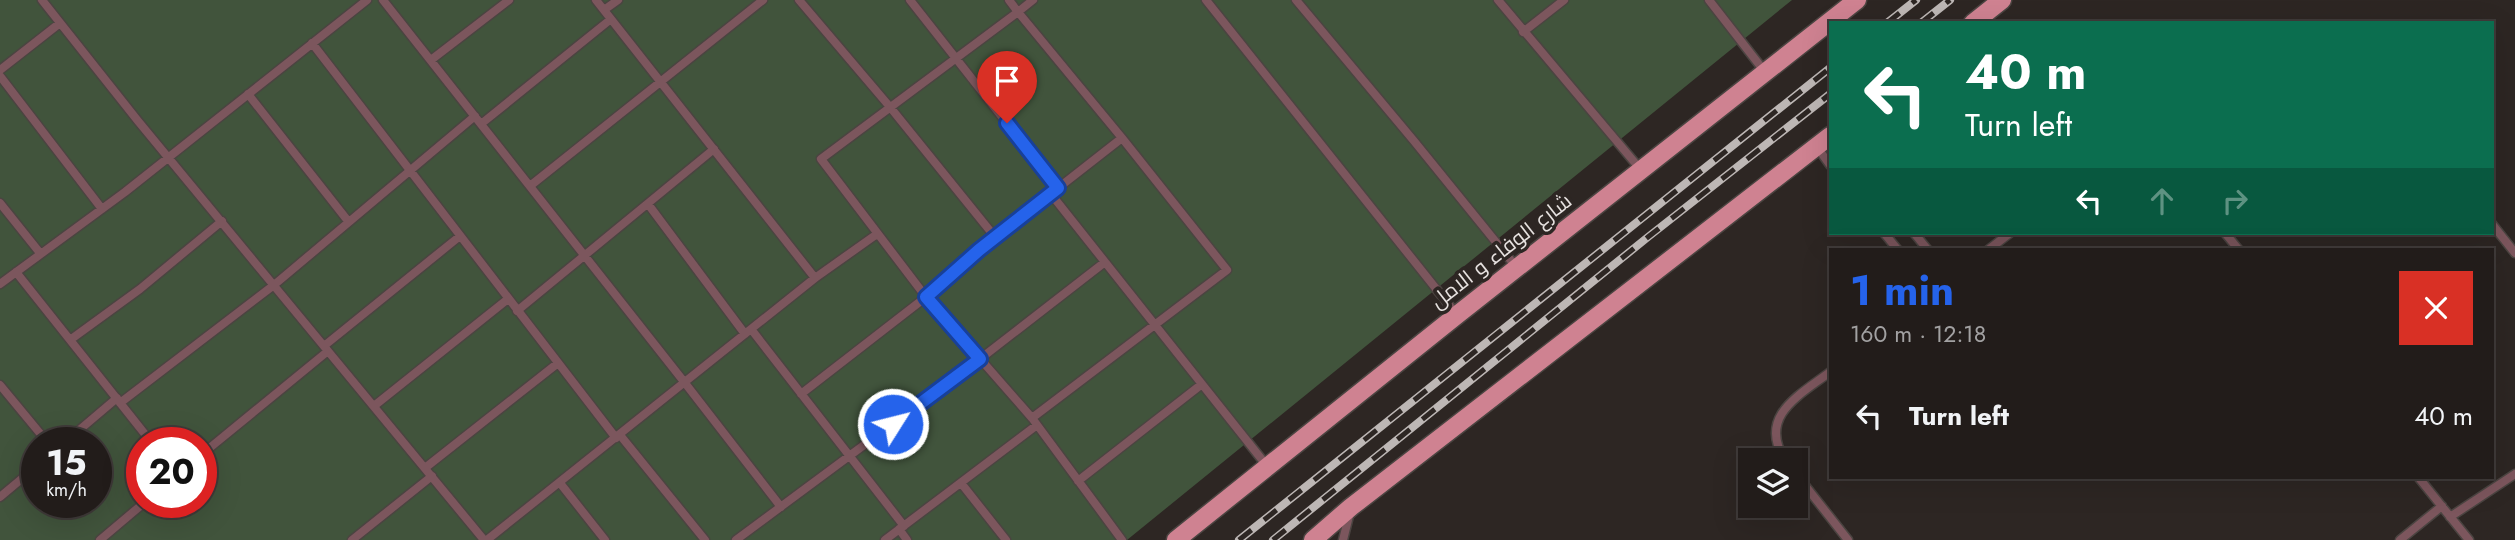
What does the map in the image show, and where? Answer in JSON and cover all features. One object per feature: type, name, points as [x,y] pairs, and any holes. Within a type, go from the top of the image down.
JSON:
[{"type":"main road","name":"شارع الوفاء و الامل","points":[[1830,21],[1857,0]]},
{"type":"main road","points":[[1976,21],[2002,0]]},
{"type":"main road","name":"شارع الوفاء و الامل","points":[[1176,540],[1191,534],[1267,466],[1829,22]]},
{"type":"main road","points":[[1313,540],[1824,141]]},
{"type":"lane","points":[[42,0],[138,121],[486,540],[815,278],[877,234]]},
{"type":"lane","points":[[0,284],[170,157],[367,0]]},
{"type":"lane","points":[[383,0],[781,507]]},
{"type":"lane","points":[[431,61],[509,0]]},
{"type":"lane","points":[[596,0],[815,278]]},
{"type":"lane","points":[[604,10],[618,0]]},
{"type":"lane","points":[[530,186],[763,0]]},
{"type":"lane","points":[[799,0],[891,107],[995,237]]},
{"type":"lane","points":[[910,0],[1058,188]]},
{"type":"lane","points":[[885,540],[1227,270],[1009,0]]},
{"type":"lane","points":[[1033,0],[821,159],[926,297],[1034,422],[1122,540]]},
{"type":"lane","points":[[1206,0],[1457,314]]},
{"type":"lane","points":[[1296,0],[1517,268]]},
{"type":"lane","points":[[1498,0],[1641,170]]},
{"type":"lane","points":[[1523,32],[1564,0]]},
{"type":"lane","points":[[1709,0],[1765,72]]},
{"type":"lane","points":[[481,124],[611,19]]},
{"type":"lane","points":[[0,70],[60,23]]},
{"type":"lane","points":[[312,43],[558,363],[705,540]]},
{"type":"lane","points":[[0,76],[102,209]]},
{"type":"lane","points":[[248,94],[348,221]]},
{"type":"lane","points":[[85,427],[274,285],[475,116]]},
{"type":"lane","points":[[801,394],[926,297],[995,237],[1122,138]]},
{"type":"lane","points":[[1824,141],[1829,161]]},
{"type":"lane","points":[[517,311],[586,257],[714,149]]},
{"type":"lane","points":[[1051,194],[1267,466]]},
{"type":"lane","points":[[0,203],[40,253]]},
{"type":"lane","points":[[648,204],[850,456],[907,540]]},
{"type":"lane","points":[[70,340],[140,289],[222,221]]},
{"type":"lane","points":[[2494,227],[2515,253]]},
{"type":"lane","points":[[1990,248],[2007,235]]},
{"type":"lane","points":[[217,441],[460,236]]},
{"type":"lane","points":[[736,540],[980,359],[1105,262]]},
{"type":"lane","points":[[16,272],[139,427]]},
{"type":"lane","points":[[374,407],[508,299]]},
{"type":"lane","points":[[425,468],[558,363]]},
{"type":"lane","points":[[1779,448],[1775,433],[1785,407],[1829,373]]},
{"type":"lane","points":[[1078,481],[1202,384]]},
{"type":"lane","points":[[0,385],[35,427]]},
{"type":"lane","points":[[2450,517],[2515,474]]},
{"type":"lane","points":[[352,540],[432,477]]},
{"type":"lane","points":[[0,496],[21,479]]},
{"type":"lane","points":[[2420,479],[2469,540]]},
{"type":"lane","points":[[961,482],[1006,540]]},
{"type":"lane","points":[[560,483],[605,540]]},
{"type":"lane","points":[[1808,489],[1848,540]]},
{"type":"lane","points":[[2400,540],[2442,506]]},
{"type":"lane","points":[[1343,540],[1352,507]]},
{"type":"lane","points":[[100,540],[126,518]]},
{"type":"green space","points":[[0,0],[1792,0],[1127,540],[0,540]]},
{"type":"railway","points":[[1890,21],[1916,0]]},
{"type":"railway","points":[[1924,21],[1950,0]]},
{"type":"railway","points":[[1239,540],[1829,69]]},
{"type":"railway","points":[[1273,540],[1648,237],[1829,95]]},
{"type":"route","points":[[893,424],[980,359],[926,297],[979,250],[1058,188],[1007,123]]}]
